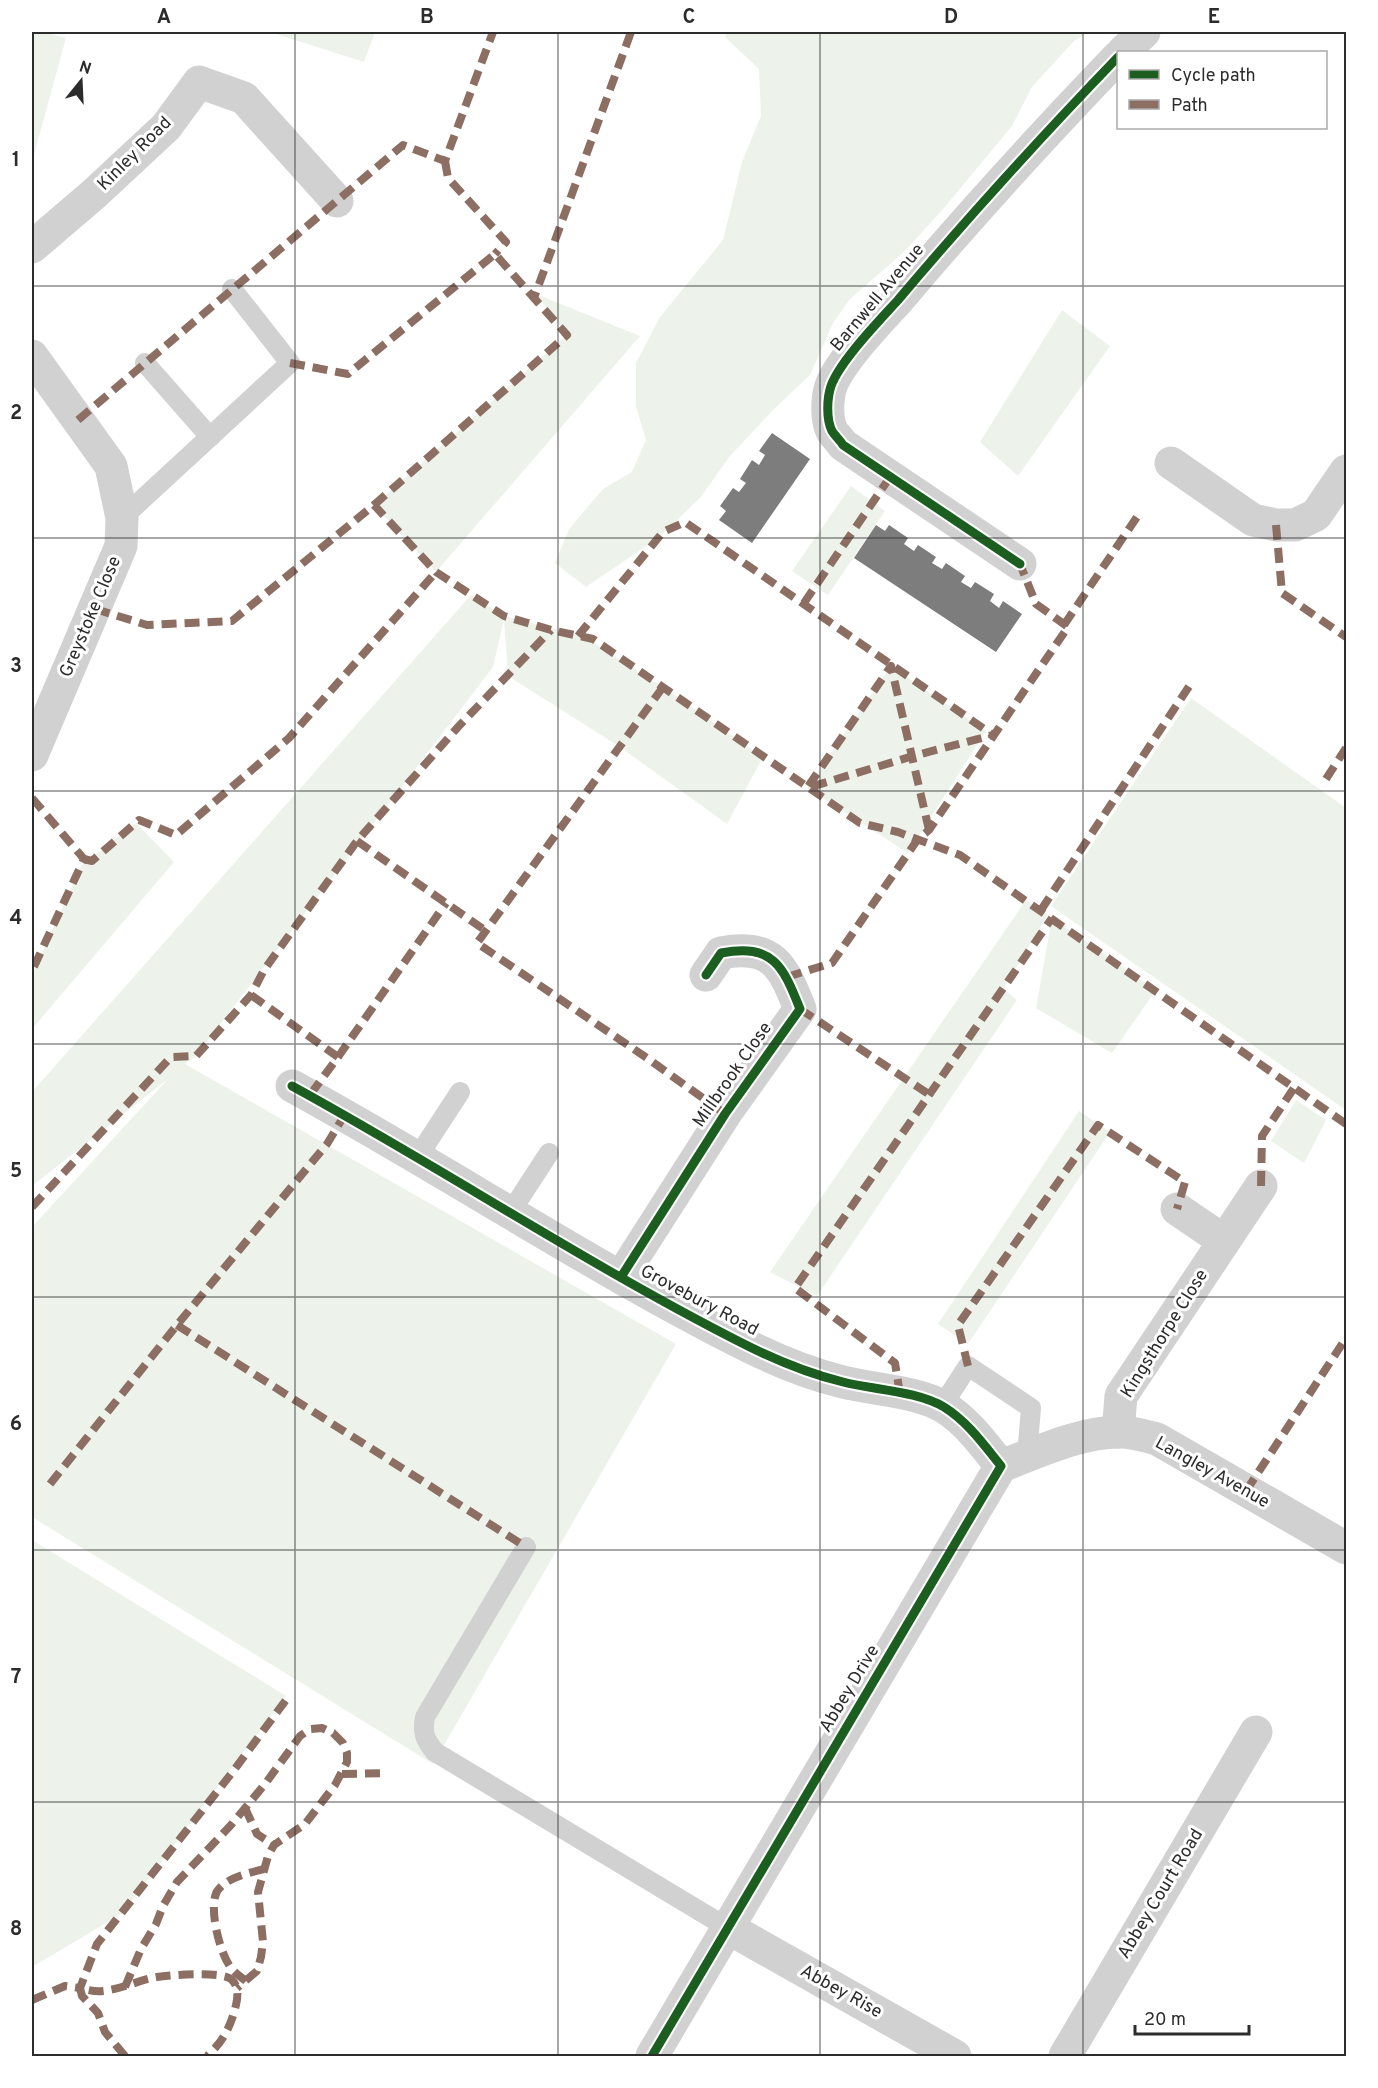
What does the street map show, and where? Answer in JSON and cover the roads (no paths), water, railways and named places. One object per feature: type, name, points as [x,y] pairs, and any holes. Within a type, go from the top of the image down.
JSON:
[{"type":"street","points":[[1124,51],[1144,32]]},
{"type":"street","name":"Barnwell Avenue","points":[[1020,564],[843,445],[831,429],[828,406],[831,386],[842,366],[975,209],[1047,130],[1117,59]]},
{"type":"street","name":"Kinley Road","points":[[32,247],[94,194],[166,127],[199,82],[244,98],[337,201]]},
{"type":"street","name":"Greystoke Close","points":[[32,356],[111,466],[122,518],[120,546],[32,755]]},
{"type":"street","points":[[1171,463],[1253,520],[1276,525],[1295,525],[1316,515],[1347,471]]},
{"type":"street","name":"Millbrook Close","points":[[621,1277],[725,1114],[800,1009],[788,977],[769,957],[743,949],[721,953],[706,975]]},
{"type":"street","name":"Grovebury Road","points":[[292,1086],[680,1311],[779,1361],[843,1382],[921,1398],[942,1406],[1014,1461]]},
{"type":"street","name":"Kingsthorpe Close","points":[[1118,1432],[1122,1396],[1261,1186]]},
{"type":"street","points":[[1178,1209],[1224,1241]]},
{"type":"street","name":"Langley Avenue","points":[[1014,1461],[1090,1436],[1118,1432],[1138,1433],[1157,1440],[1347,1548]]},
{"type":"street","name":"Abbey Drive","points":[[652,2056],[1014,1461]]},
{"type":"street","name":"Abbey Court Road","points":[[1065,2056],[1256,1732]]},
{"type":"street","name":"Abbey Rise","points":[[728,1928],[955,2056]]},
{"type":"lane","points":[[122,518],[290,363],[232,289]]},
{"type":"lane","points":[[145,363],[210,437]]},
{"type":"lane","points":[[417,1158],[460,1092]]},
{"type":"lane","points":[[510,1213],[549,1153]]},
{"type":"lane","points":[[942,1406],[969,1366],[1031,1407],[1014,1461]]},
{"type":"lane","points":[[526,1547],[425,1717],[422,1729],[425,1740],[435,1752],[728,1928]]}]
